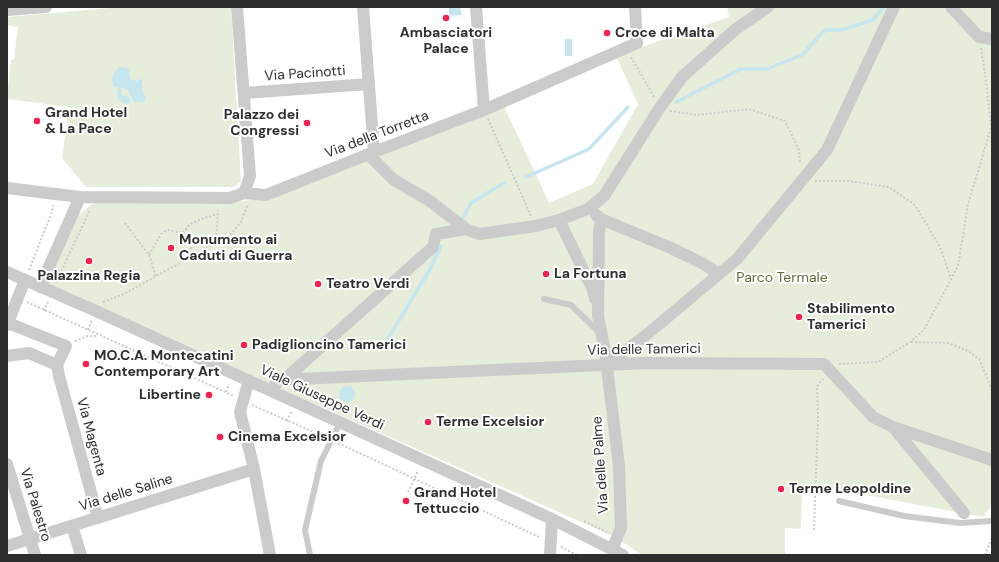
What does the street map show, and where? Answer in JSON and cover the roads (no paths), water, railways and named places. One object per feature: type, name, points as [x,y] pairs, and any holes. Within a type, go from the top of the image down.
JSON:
[{"type":"street","points":[[7,10],[46,7]]},
{"type":"street","points":[[237,7],[250,176],[248,193]]},
{"type":"street","points":[[363,7],[369,84],[371,153],[394,180],[430,200],[466,229],[479,234],[536,226],[559,220],[588,209],[604,196],[659,109],[682,77],[736,29],[768,7]]},
{"type":"street","points":[[476,7],[484,110]]},
{"type":"street","name":"Via della Torretta","points":[[8,191],[80,197],[230,198],[248,193],[266,195],[484,110],[637,43],[635,7]]},
{"type":"street","points":[[607,371],[645,336],[737,259],[826,150],[894,7]]},
{"type":"street","points":[[951,7],[979,37],[992,39]]},
{"type":"street","name":"Via Pacinotti","points":[[244,93],[369,84]]},
{"type":"street","points":[[40,287],[80,197]]},
{"type":"street","points":[[588,209],[601,219],[671,248],[702,263],[719,274]]},
{"type":"street","points":[[598,316],[599,233],[601,219]]},
{"type":"street","points":[[559,220],[593,290],[598,316]]},
{"type":"street","points":[[272,391],[277,382],[284,380],[433,247],[436,234],[466,229]]},
{"type":"street","name":"Viale Giuseppe Verdi","points":[[7,272],[249,380],[552,519],[617,552]]},
{"type":"street","points":[[7,356],[29,353],[57,365],[66,346],[8,322],[25,280]]},
{"type":"street","name":"Via delle Palme","points":[[598,316],[605,351],[619,466],[621,528],[618,537],[617,552]]},
{"type":"street","name":"Via delle Tamerici","points":[[284,380],[607,371],[646,363],[827,368],[873,418],[893,427]]},
{"type":"street","name":"Via Magenta","points":[[57,365],[98,518]]},
{"type":"street","points":[[249,380],[240,412],[254,469],[270,555]]},
{"type":"street","points":[[893,427],[992,460]]},
{"type":"street","points":[[893,427],[964,513]]},
{"type":"street","name":"Via Palestro","points":[[7,464],[34,555]]},
{"type":"street","name":"Via delle Saline","points":[[7,546],[254,469]]},
{"type":"street","points":[[550,555],[552,519]]},
{"type":"street","points":[[72,526],[81,555]]},
{"type":"lane","points":[[544,299],[571,305],[601,335]]},
{"type":"lane","points":[[310,555],[305,530],[321,461],[340,423]]},
{"type":"lane","points":[[839,501],[904,516],[960,523],[992,521]]},
{"type":"water","points":[[449,7],[460,7],[462,15],[449,16]]},
{"type":"water","points":[[565,39],[572,39],[572,56],[565,56]]},
{"type":"water","points":[[123,67],[130,69],[129,74],[131,80],[137,82],[139,79],[142,80],[142,90],[146,98],[144,102],[135,102],[129,94],[129,91],[124,88],[114,87],[112,81],[113,75],[118,68]]},
{"type":"water","points":[[118,88],[123,90],[121,91],[122,95],[129,97],[131,102],[126,104],[121,102],[117,94]]},
{"type":"water","points":[[347,386],[354,391],[355,394],[350,401],[347,402],[340,397],[339,394],[344,387]]},
{"type":"waterway","points":[[676,102],[741,69],[767,69],[802,55],[825,30],[841,30],[873,20],[884,7]]},
{"type":"waterway","points":[[526,177],[589,149],[628,107]]},
{"type":"waterway","points":[[462,219],[471,203],[504,183]]},
{"type":"waterway","points":[[386,342],[430,269],[441,246]]},
{"type":"place","name":"Ambasciatori Palace","points":[[446,18]]},
{"type":"place","name":"Croce di Malta","points":[[607,33]]},
{"type":"place","name":"Grand Hotel & La Pace","points":[[37,121]]},
{"type":"place","name":"Palazzo dei Congressi","points":[[307,123]]},
{"type":"place","name":"Monumento ai Caduti di Guerra","points":[[171,248]]},
{"type":"place","name":"Palazzina Regia","points":[[89,261]]},
{"type":"place","name":"La Fortuna","points":[[546,274]]},
{"type":"place","name":"Teatro Verdi","points":[[318,284]]},
{"type":"place","name":"Stabilimento Tamerici","points":[[799,317]]},
{"type":"place","name":"Padiglioncino Tamerici","points":[[244,345]]},
{"type":"place","name":"MO.C.A. Montecatini Contemporary Art","points":[[86,364]]},
{"type":"place","name":"Libertine","points":[[209,395]]},
{"type":"place","name":"Terme Excelsior","points":[[428,422]]},
{"type":"place","name":"Cinema Excelsior","points":[[220,437]]},
{"type":"place","name":"Terme Leopoldine","points":[[781,489]]},
{"type":"place","name":"Grand Hotel Tettuccio","points":[[406,501]]},
{"type":"park label","name":"Parco Termale","points":[[782,278]]}]
